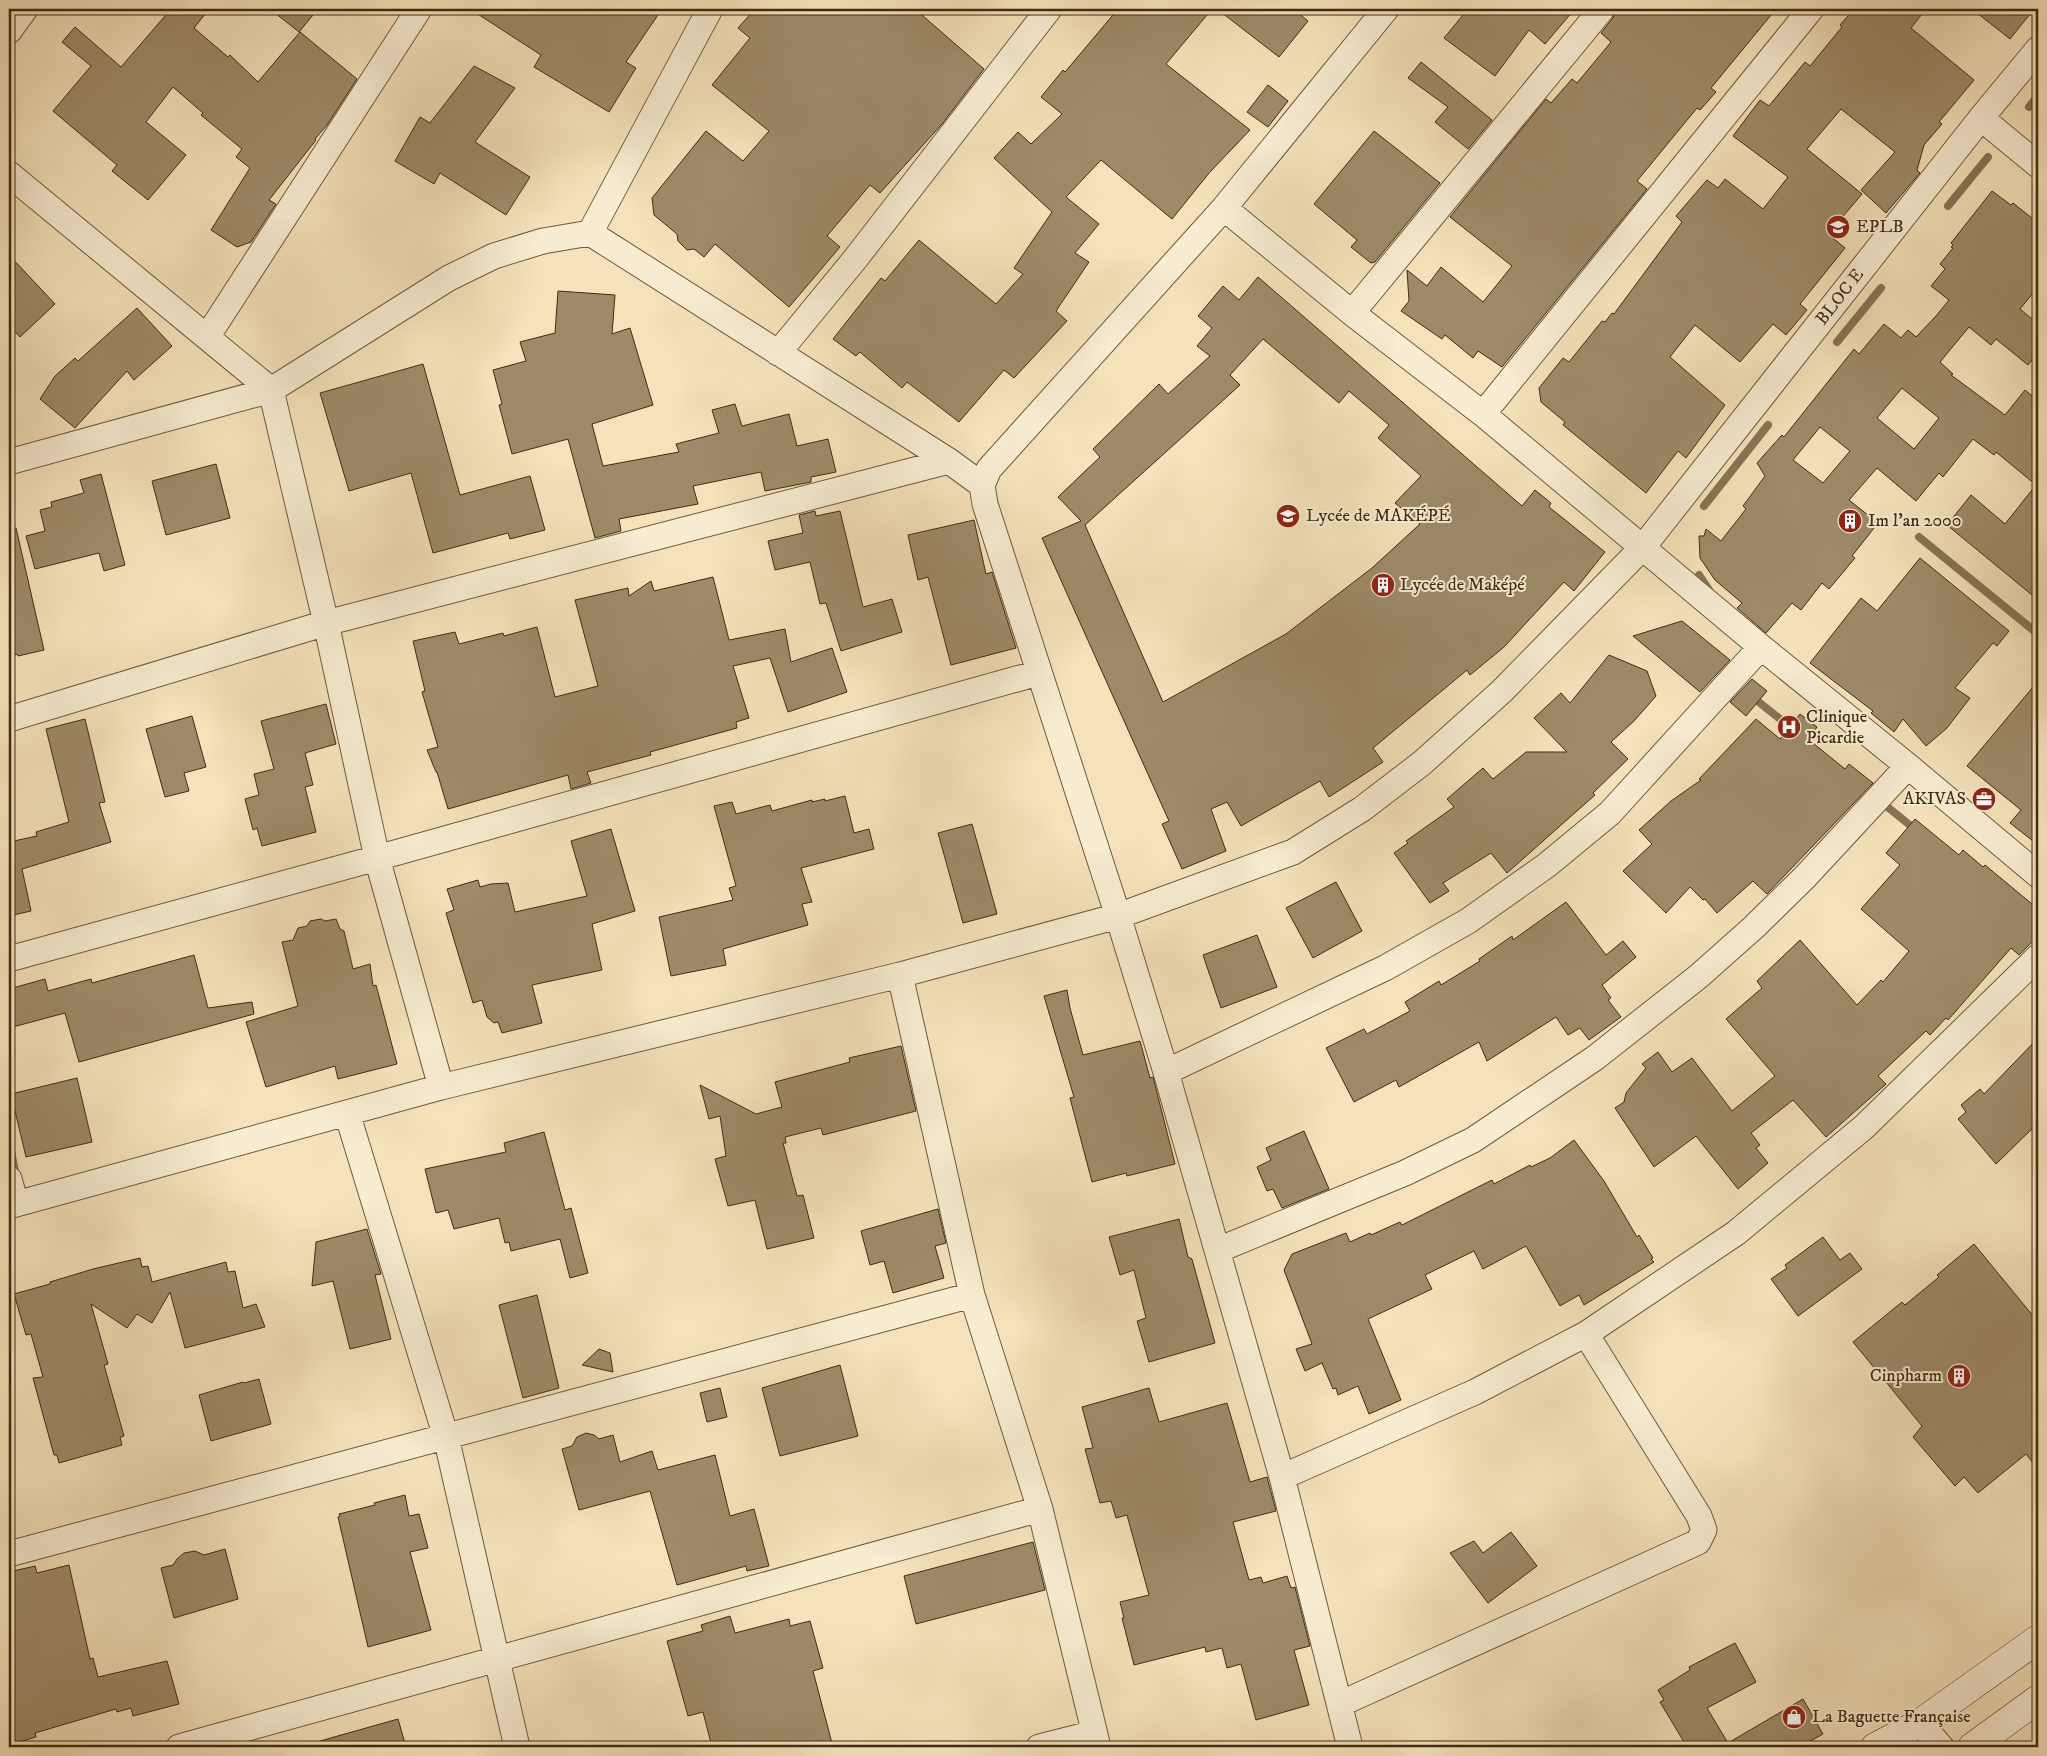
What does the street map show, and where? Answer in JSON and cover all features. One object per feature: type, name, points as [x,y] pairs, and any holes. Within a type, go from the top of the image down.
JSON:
[{"type":"main road","points":[[1875,1747],[1920,1723],[2038,1638]]},
{"type":"main road","points":[[1972,1747],[2038,1699]]},
{"type":"street","points":[[9,32],[25,9]]},
{"type":"street","points":[[207,337],[419,9]]},
{"type":"street","points":[[590,233],[710,9]]},
{"type":"street","points":[[778,353],[856,258],[1049,9]]},
{"type":"street","points":[[1350,1747],[1282,1477],[1218,1250],[1118,916],[1038,673],[985,504],[982,485],[989,469],[1224,208],[1386,9]]},
{"type":"street","points":[[1352,313],[1602,9]]},
{"type":"street","points":[[1483,414],[1811,9]]},
{"type":"street","name":"BLOC E","points":[[12,1205],[441,1087],[900,975],[1118,916],[1293,852],[1362,809],[1422,764],[1502,691],[1643,547],[1981,118],[2038,49]]},
{"type":"street","points":[[1981,118],[2038,164]]},
{"type":"street","points":[[9,174],[272,390],[378,858],[441,1087]]},
{"type":"street","points":[[1224,208],[1352,313],[1483,414],[1761,647],[1908,766],[2038,875]]},
{"type":"street","points":[[9,462],[272,390],[449,278],[494,256],[543,242],[590,233],[949,461],[982,485]]},
{"type":"street","points":[[9,719],[326,623],[949,461]]},
{"type":"street","points":[[1166,1072],[1385,968],[1468,921],[1547,865],[1610,813],[1761,647]]},
{"type":"street","points":[[9,959],[378,858],[1038,673]]},
{"type":"street","points":[[1218,1250],[1405,1173],[1472,1140],[1595,1058],[1699,976],[1754,927],[1805,878],[1908,766]]},
{"type":"street","points":[[1282,1477],[1475,1392],[1586,1334],[1736,1233],[1864,1127],[2038,956]]},
{"type":"street","points":[[900,975],[972,1295],[1040,1509],[1096,1740],[1039,1747]]},
{"type":"street","points":[[347,1114],[446,1437],[517,1747]]},
{"type":"street","points":[[9,1179],[12,1205]]},
{"type":"street","points":[[9,1554],[972,1295]]},
{"type":"street","points":[[1340,1704],[1698,1542],[1704,1530],[1699,1516],[1586,1334]]},
{"type":"street","points":[[179,1747],[1040,1509]]},
{"type":"street","points":[[1920,1723],[1941,1747]]},
{"type":"building","points":[[171,9],[209,9],[194,28],[228,57],[230,55],[258,82],[300,32],[357,79],[327,125],[269,200],[276,204],[251,242],[237,247],[211,230],[250,168],[236,157],[242,149],[201,115],[203,113],[173,87],[146,122],[186,155],[148,200],[112,171],[117,165],[53,111],[91,66],[62,42],[75,27],[121,67]]},
{"type":"building","points":[[270,9],[318,9],[299,32]]},
{"type":"building","points":[[470,9],[662,9],[626,62],[636,68],[609,112],[534,67],[541,55]]},
{"type":"building","points":[[755,9],[915,9],[984,69],[942,124],[880,193],[870,185],[827,236],[840,247],[789,307],[715,244],[704,257],[694,249],[687,250],[678,241],[677,234],[654,215],[652,198],[706,131],[743,161],[769,131],[712,85],[750,38],[738,28]]},
{"type":"building","points":[[1118,9],[1212,9],[1166,64],[1250,130],[1210,172],[1172,219],[1101,160],[1066,197],[1099,224],[1075,253],[1089,262],[1056,311],[1067,321],[1014,378],[1004,370],[959,422],[907,382],[902,388],[860,352],[856,356],[833,339],[881,278],[885,281],[919,240],[996,304],[1023,274],[1014,268],[1052,212],[994,158],[1018,132],[1031,144],[1062,114],[1041,97],[1063,70],[1065,72]]},
{"type":"building","points":[[1217,9],[1293,9],[1308,21],[1279,57]]},
{"type":"building","points":[[1468,9],[1584,9],[1578,15],[1573,11],[1545,44],[1529,30],[1495,76],[1444,38]]},
{"type":"building","points":[[1616,9],[1776,9],[1711,88],[1716,92],[1700,110],[1697,108],[1637,181],[1647,189],[1502,367],[1478,351],[1473,358],[1445,335],[1442,339],[1401,311],[1409,301],[1407,270],[1427,286],[1441,267],[1483,302],[1512,266],[1450,217],[1546,99],[1551,103],[1572,79],[1577,83],[1611,42],[1601,33],[1613,18]]},
{"type":"building","points":[[1854,9],[1926,9],[1911,28],[1974,80],[1939,122],[1942,124],[1924,145],[1917,170],[1920,173],[1886,213],[1861,190],[1895,152],[1841,109],[1807,149],[1862,194],[1828,234],[1845,248],[1800,304],[1807,310],[1786,335],[1773,324],[1740,362],[1695,325],[1670,357],[1725,405],[1686,458],[1678,451],[1646,493],[1563,425],[1565,422],[1541,402],[1539,388],[1563,358],[1569,362],[1602,321],[1605,322],[1612,313],[1614,314],[1682,222],[1676,216],[1707,180],[1718,188],[1725,179],[1763,209],[1788,177],[1733,136],[1760,100],[1769,106],[1805,62],[1810,66]]},
{"type":"building","points":[[1972,9],[2034,9],[2010,39]]},
{"type":"building","points":[[1421,62],[1492,120],[1468,149],[1435,122],[1448,107],[1408,78]]},
{"type":"building","points":[[474,66],[515,88],[475,142],[530,177],[506,215],[440,173],[434,184],[395,161],[420,117],[430,123]]},
{"type":"building","points":[[1268,85],[1288,101],[1268,127],[1247,112]]},
{"type":"building","points":[[1374,131],[1440,183],[1375,262],[1371,263],[1351,247],[1357,240],[1314,204]]},
{"type":"building","points":[[1992,191],[2011,205],[2013,203],[2038,223],[2038,287],[2020,309],[2038,324],[2038,352],[2028,365],[1996,339],[1991,345],[1969,327],[1940,362],[1953,374],[1951,375],[2005,415],[2025,390],[2038,401],[2038,600],[1947,525],[1971,495],[2005,524],[2036,485],[1996,452],[1994,455],[1973,439],[1943,477],[1939,473],[1916,501],[1877,468],[1849,500],[1878,523],[1852,556],[1855,558],[1829,589],[1822,583],[1801,610],[1792,603],[1766,633],[1737,608],[1742,603],[1715,580],[1700,558],[1699,536],[1704,536],[1706,529],[1721,541],[1746,509],[1743,506],[1765,476],[1757,463],[1782,435],[1784,437],[1854,349],[1859,354],[1884,324],[1901,338],[1908,330],[1916,337],[1936,316],[1949,300],[1931,286],[1945,269],[1940,264],[1953,248],[1951,243]],"holes":[[[1902,388],[1939,418],[1914,449],[1877,418]],[[1820,427],[1850,451],[1823,483],[1793,460]]]},
{"type":"building","points":[[9,255],[55,304],[20,337],[9,325]]},
{"type":"building","points":[[1258,277],[1522,506],[1535,490],[1551,503],[1549,507],[1605,552],[1574,591],[1564,582],[1504,647],[1470,675],[1467,670],[1373,748],[1383,762],[1329,797],[1320,781],[1241,826],[1227,802],[1211,809],[1226,851],[1182,869],[1162,824],[1169,821],[1042,538],[1081,521],[1058,497],[1100,457],[1093,449],[1159,384],[1168,394],[1210,356],[1197,346],[1212,328],[1198,316],[1223,286],[1239,300]],"holes":[[[1263,339],[1339,403],[1349,391],[1389,425],[1378,438],[1421,476],[1395,503],[1420,524],[1372,568],[1286,634],[1163,702],[1085,525],[1240,385],[1230,375]]]},
{"type":"building","points":[[558,291],[615,295],[612,334],[630,328],[653,405],[592,424],[603,466],[679,452],[676,444],[719,433],[712,410],[735,404],[742,426],[789,414],[797,446],[828,439],[836,472],[811,477],[811,482],[765,491],[761,472],[693,486],[698,504],[619,519],[621,531],[595,538],[568,439],[512,454],[499,405],[502,404],[493,370],[526,361],[520,342],[555,333]]},
{"type":"building","points":[[137,308],[172,346],[134,380],[127,371],[75,428],[40,399],[55,376],[75,358],[78,361]]},
{"type":"building","points":[[423,364],[460,495],[530,476],[545,530],[510,539],[508,533],[433,553],[411,473],[349,491],[320,393]]},
{"type":"building","points":[[216,464],[230,518],[166,535],[152,481]]},
{"type":"building","points":[[101,474],[125,565],[104,571],[99,553],[35,569],[26,536],[45,531],[40,510],[52,507],[51,502],[84,493],[80,480]]},
{"type":"building","points":[[815,511],[816,516],[840,511],[863,607],[892,599],[902,632],[841,651],[826,603],[820,604],[810,562],[775,570],[768,541],[803,533],[799,515]]},
{"type":"building","points":[[974,520],[986,574],[992,572],[1016,648],[951,665],[928,577],[918,580],[908,535]]},
{"type":"building","points":[[16,528],[44,650],[18,656],[17,654],[9,656],[9,529]]},
{"type":"building","points":[[1920,558],[2009,631],[1997,646],[1993,643],[1955,688],[1970,698],[1947,728],[1926,746],[1903,719],[1894,732],[1871,713],[1873,711],[1810,663],[1861,598],[1877,611]]},
{"type":"building","points":[[713,577],[729,640],[785,629],[791,662],[832,648],[847,692],[788,712],[770,658],[733,666],[749,718],[736,722],[737,728],[650,752],[651,755],[587,772],[591,783],[571,789],[568,775],[448,809],[437,772],[427,750],[438,747],[422,692],[425,691],[413,641],[455,632],[459,644],[503,633],[504,636],[537,627],[555,697],[598,686],[575,600],[628,588],[629,596],[651,581],[654,591]]},
{"type":"building","points":[[1682,621],[1730,660],[1700,692],[1633,636]]},
{"type":"building","points":[[1609,655],[1647,671],[1656,696],[1634,721],[1611,742],[1628,759],[1593,793],[1595,795],[1507,873],[1491,853],[1443,883],[1449,891],[1430,903],[1394,853],[1408,843],[1406,841],[1454,807],[1447,799],[1483,768],[1493,779],[1526,752],[1567,752],[1534,718],[1561,693],[1570,703]]},
{"type":"building","points":[[1752,679],[1767,691],[1746,716],[1730,702]]},
{"type":"building","points":[[2038,681],[2038,845],[2010,823],[2021,810],[1967,766]]},
{"type":"building","points":[[326,704],[336,744],[305,753],[313,785],[305,787],[316,832],[262,846],[257,828],[253,830],[245,799],[259,795],[254,774],[274,769],[261,721]]},
{"type":"building","points":[[1800,714],[1817,727],[1808,739],[1845,769],[1849,764],[1873,783],[1767,894],[1753,881],[1717,913],[1705,899],[1703,900],[1690,887],[1666,913],[1623,871],[1652,844],[1639,830],[1671,801],[1701,780],[1699,779],[1756,719],[1780,739]]},
{"type":"building","points":[[192,716],[206,767],[184,773],[189,791],[165,797],[146,729]]},
{"type":"building","points":[[85,719],[105,802],[99,803],[111,842],[22,869],[31,911],[9,916],[9,842],[37,836],[36,832],[69,822],[46,729]]},
{"type":"building","points":[[845,796],[854,833],[869,829],[874,849],[801,868],[812,902],[802,904],[808,925],[723,949],[726,965],[671,976],[659,917],[733,900],[729,888],[736,886],[714,806],[732,802],[736,814],[770,805],[772,811],[812,800],[812,802],[825,799],[825,801]]},
{"type":"building","points":[[1915,819],[1959,855],[1963,850],[1983,867],[1985,865],[2038,909],[2038,936],[2019,955],[2011,948],[1948,1020],[1946,1018],[1930,1035],[1926,1031],[1878,1076],[1886,1084],[1826,1137],[1793,1100],[1751,1133],[1760,1145],[1756,1148],[1768,1163],[1738,1189],[1696,1136],[1654,1167],[1615,1108],[1624,1102],[1626,1093],[1646,1068],[1642,1064],[1658,1052],[1672,1072],[1692,1058],[1732,1111],[1775,1076],[1726,1019],[1762,988],[1757,981],[1800,940],[1857,1005],[1881,980],[1883,982],[1909,951],[1861,909],[1900,865],[1886,853]]},
{"type":"building","points":[[972,824],[997,914],[963,923],[938,833]]},
{"type":"building","points":[[611,829],[635,911],[592,924],[602,970],[532,985],[542,1023],[502,1033],[498,1022],[494,1023],[487,1017],[482,1000],[473,1003],[446,913],[454,910],[447,889],[478,880],[480,887],[508,883],[515,912],[587,896],[571,841]]},
{"type":"building","points":[[1336,882],[1362,931],[1313,958],[1286,908]]},
{"type":"building","points":[[1566,902],[1606,955],[1623,941],[1636,957],[1602,985],[1611,998],[1608,1000],[1621,1017],[1589,1040],[1580,1028],[1568,1035],[1556,1017],[1487,1061],[1479,1042],[1399,1087],[1396,1080],[1354,1102],[1326,1048],[1364,1029],[1367,1034],[1410,1011],[1405,1002],[1439,981],[1441,985],[1480,961],[1479,959],[1512,936],[1513,940]]},
{"type":"building","points":[[321,919],[325,921],[336,919],[340,929],[344,931],[353,969],[370,964],[373,986],[376,985],[397,1064],[338,1079],[335,1066],[266,1087],[246,1022],[298,1006],[282,942],[293,940],[298,928],[307,926],[310,921]]},
{"type":"building","points":[[1257,935],[1277,987],[1221,1008],[1203,955]]},
{"type":"building","points":[[194,955],[208,1008],[252,1002],[254,1014],[79,1062],[65,1013],[9,1028],[9,989],[45,979],[48,991],[91,979],[92,983]]},
{"type":"building","points":[[1067,990],[1083,1055],[1140,1041],[1150,1078],[1153,1077],[1175,1164],[1127,1176],[1126,1173],[1092,1182],[1070,1098],[1074,1097],[1044,996]]},
{"type":"building","points":[[2038,1038],[2038,1123],[1996,1164],[1958,1119],[1966,1112],[1961,1105],[1980,1089],[1984,1094]]},
{"type":"building","points":[[901,1046],[916,1111],[823,1135],[821,1128],[785,1137],[786,1143],[783,1143],[797,1196],[803,1195],[814,1238],[767,1249],[755,1200],[728,1206],[715,1159],[726,1156],[720,1116],[709,1119],[700,1085],[756,1114],[782,1107],[775,1082],[850,1062],[849,1058]]},
{"type":"building","points":[[77,1078],[92,1142],[26,1157],[11,1094]]},
{"type":"building","points":[[1304,1131],[1329,1189],[1282,1208],[1273,1189],[1267,1191],[1257,1167],[1271,1160],[1266,1148]]},
{"type":"building","points":[[544,1132],[565,1210],[571,1208],[588,1273],[570,1278],[560,1239],[511,1251],[509,1242],[505,1243],[499,1218],[454,1229],[448,1210],[436,1213],[425,1169],[506,1152],[504,1143]]},
{"type":"building","points":[[1574,1140],[1604,1181],[1654,1262],[1584,1305],[1579,1295],[1560,1306],[1526,1246],[1483,1269],[1474,1251],[1425,1275],[1432,1289],[1368,1319],[1401,1400],[1369,1414],[1358,1386],[1338,1395],[1336,1388],[1333,1389],[1322,1363],[1305,1371],[1296,1349],[1312,1344],[1284,1270],[1292,1254],[1346,1233],[1350,1242],[1400,1222],[1402,1225],[1492,1180],[1494,1184],[1530,1165],[1531,1167],[1550,1158]]},
{"type":"building","points":[[938,1209],[946,1243],[935,1246],[944,1278],[893,1293],[884,1261],[870,1265],[861,1231]]},
{"type":"building","points":[[1179,1219],[1188,1257],[1192,1259],[1215,1343],[1149,1362],[1137,1321],[1146,1318],[1134,1270],[1120,1275],[1109,1237]]},
{"type":"building","points":[[367,1229],[381,1274],[375,1275],[391,1339],[350,1349],[333,1281],[312,1286],[316,1242]]},
{"type":"building","points":[[1823,1237],[1840,1260],[1850,1253],[1862,1269],[1798,1316],[1771,1279],[1787,1268],[1785,1265]]},
{"type":"building","name":"Cinpharm","points":[[1974,1244],[2038,1322],[2038,1469],[2026,1454],[1978,1493],[1964,1477],[1955,1486],[1913,1437],[1922,1426],[1853,1342],[1902,1302],[1905,1305],[1939,1277],[1937,1275]]},
{"type":"building","points":[[140,1258],[142,1267],[148,1266],[152,1282],[226,1262],[228,1272],[235,1271],[243,1308],[256,1304],[265,1327],[185,1348],[170,1292],[152,1323],[137,1314],[127,1328],[91,1304],[108,1364],[104,1365],[124,1436],[120,1437],[122,1445],[59,1463],[57,1455],[54,1455],[33,1378],[43,1377],[31,1334],[26,1335],[14,1294],[93,1269]]},
{"type":"building","points":[[537,1295],[559,1388],[523,1398],[499,1305]]},
{"type":"building","points":[[599,1349],[610,1353],[613,1372],[582,1365]]},
{"type":"building","points":[[840,1365],[858,1436],[780,1456],[762,1388]]},
{"type":"building","points":[[259,1379],[271,1424],[211,1441],[199,1395]]},
{"type":"building","points":[[720,1388],[727,1417],[707,1422],[700,1393]]},
{"type":"building","points":[[1149,1388],[1159,1422],[1227,1403],[1250,1482],[1267,1477],[1276,1511],[1233,1522],[1249,1580],[1261,1577],[1263,1583],[1287,1576],[1291,1588],[1295,1587],[1310,1646],[1294,1650],[1309,1705],[1256,1720],[1241,1664],[1227,1668],[1222,1648],[1206,1652],[1205,1647],[1134,1665],[1122,1618],[1124,1618],[1120,1602],[1149,1595],[1127,1515],[1116,1518],[1111,1501],[1100,1503],[1085,1449],[1093,1448],[1082,1407]]},
{"type":"building","points":[[586,1433],[594,1435],[599,1439],[613,1435],[620,1462],[652,1451],[658,1470],[715,1455],[730,1516],[754,1509],[769,1566],[747,1571],[746,1566],[677,1585],[650,1491],[579,1510],[562,1449],[572,1446],[577,1437]]},
{"type":"building","points":[[405,1495],[409,1516],[419,1514],[428,1548],[410,1552],[431,1630],[368,1647],[338,1517],[340,1516],[339,1514]]},
{"type":"building","points":[[1511,1532],[1537,1566],[1488,1603],[1450,1553],[1474,1541],[1483,1553]]},
{"type":"building","points":[[1033,1542],[1045,1590],[916,1624],[904,1576]]},
{"type":"building","points":[[225,1549],[238,1599],[174,1618],[161,1568],[173,1565],[184,1553],[195,1551],[204,1555]]},
{"type":"building","points":[[69,1565],[90,1659],[93,1658],[98,1677],[167,1661],[179,1704],[133,1716],[131,1708],[117,1712],[116,1709],[35,1733],[36,1737],[9,1745],[9,1572],[35,1566],[37,1573]]},
{"type":"building","points":[[730,1616],[735,1633],[789,1619],[790,1626],[810,1621],[823,1668],[813,1671],[833,1747],[712,1747],[703,1712],[688,1716],[667,1641],[703,1631],[701,1625]]},
{"type":"building","points":[[1735,1643],[1756,1682],[1707,1708],[1728,1743],[1803,1699],[1823,1734],[1800,1747],[1687,1747],[1660,1702],[1664,1700],[1658,1690],[1690,1670],[1689,1667]]},
{"type":"building","points":[[398,1719],[406,1747],[321,1747],[320,1741]]},
{"type":"waterway","points":[[2029,107],[2038,96]]},
{"type":"waterway","points":[[1948,206],[1988,157]]},
{"type":"waterway","points":[[1837,342],[1881,288]]},
{"type":"waterway","points":[[1704,506],[1768,425]]},
{"type":"waterway","points":[[1919,537],[2038,634]]},
{"type":"waterway","points":[[1699,575],[1709,590]]},
{"type":"waterway","points":[[1750,695],[1790,727]]},
{"type":"waterway","points":[[1880,801],[1916,830]]},
{"type":"waterway","points":[[9,1140],[16,1177]]},
{"type":"place","name":"EPLB","points":[[1838,227]]},
{"type":"place","name":"Lycée de MAKÉPÉ","points":[[1288,516]]},
{"type":"place","name":"Im l'an 2000","points":[[1850,521]]},
{"type":"place","name":"Lycée de Maképé","points":[[1383,585]]},
{"type":"place","name":"Clinique Picardie","points":[[1789,727]]},
{"type":"place","name":"AKIVAS","points":[[1984,799]]},
{"type":"place","name":"Cinpharm","points":[[1959,1376]]},
{"type":"place","name":"La Baguette Française","points":[[1794,1717]]}]
